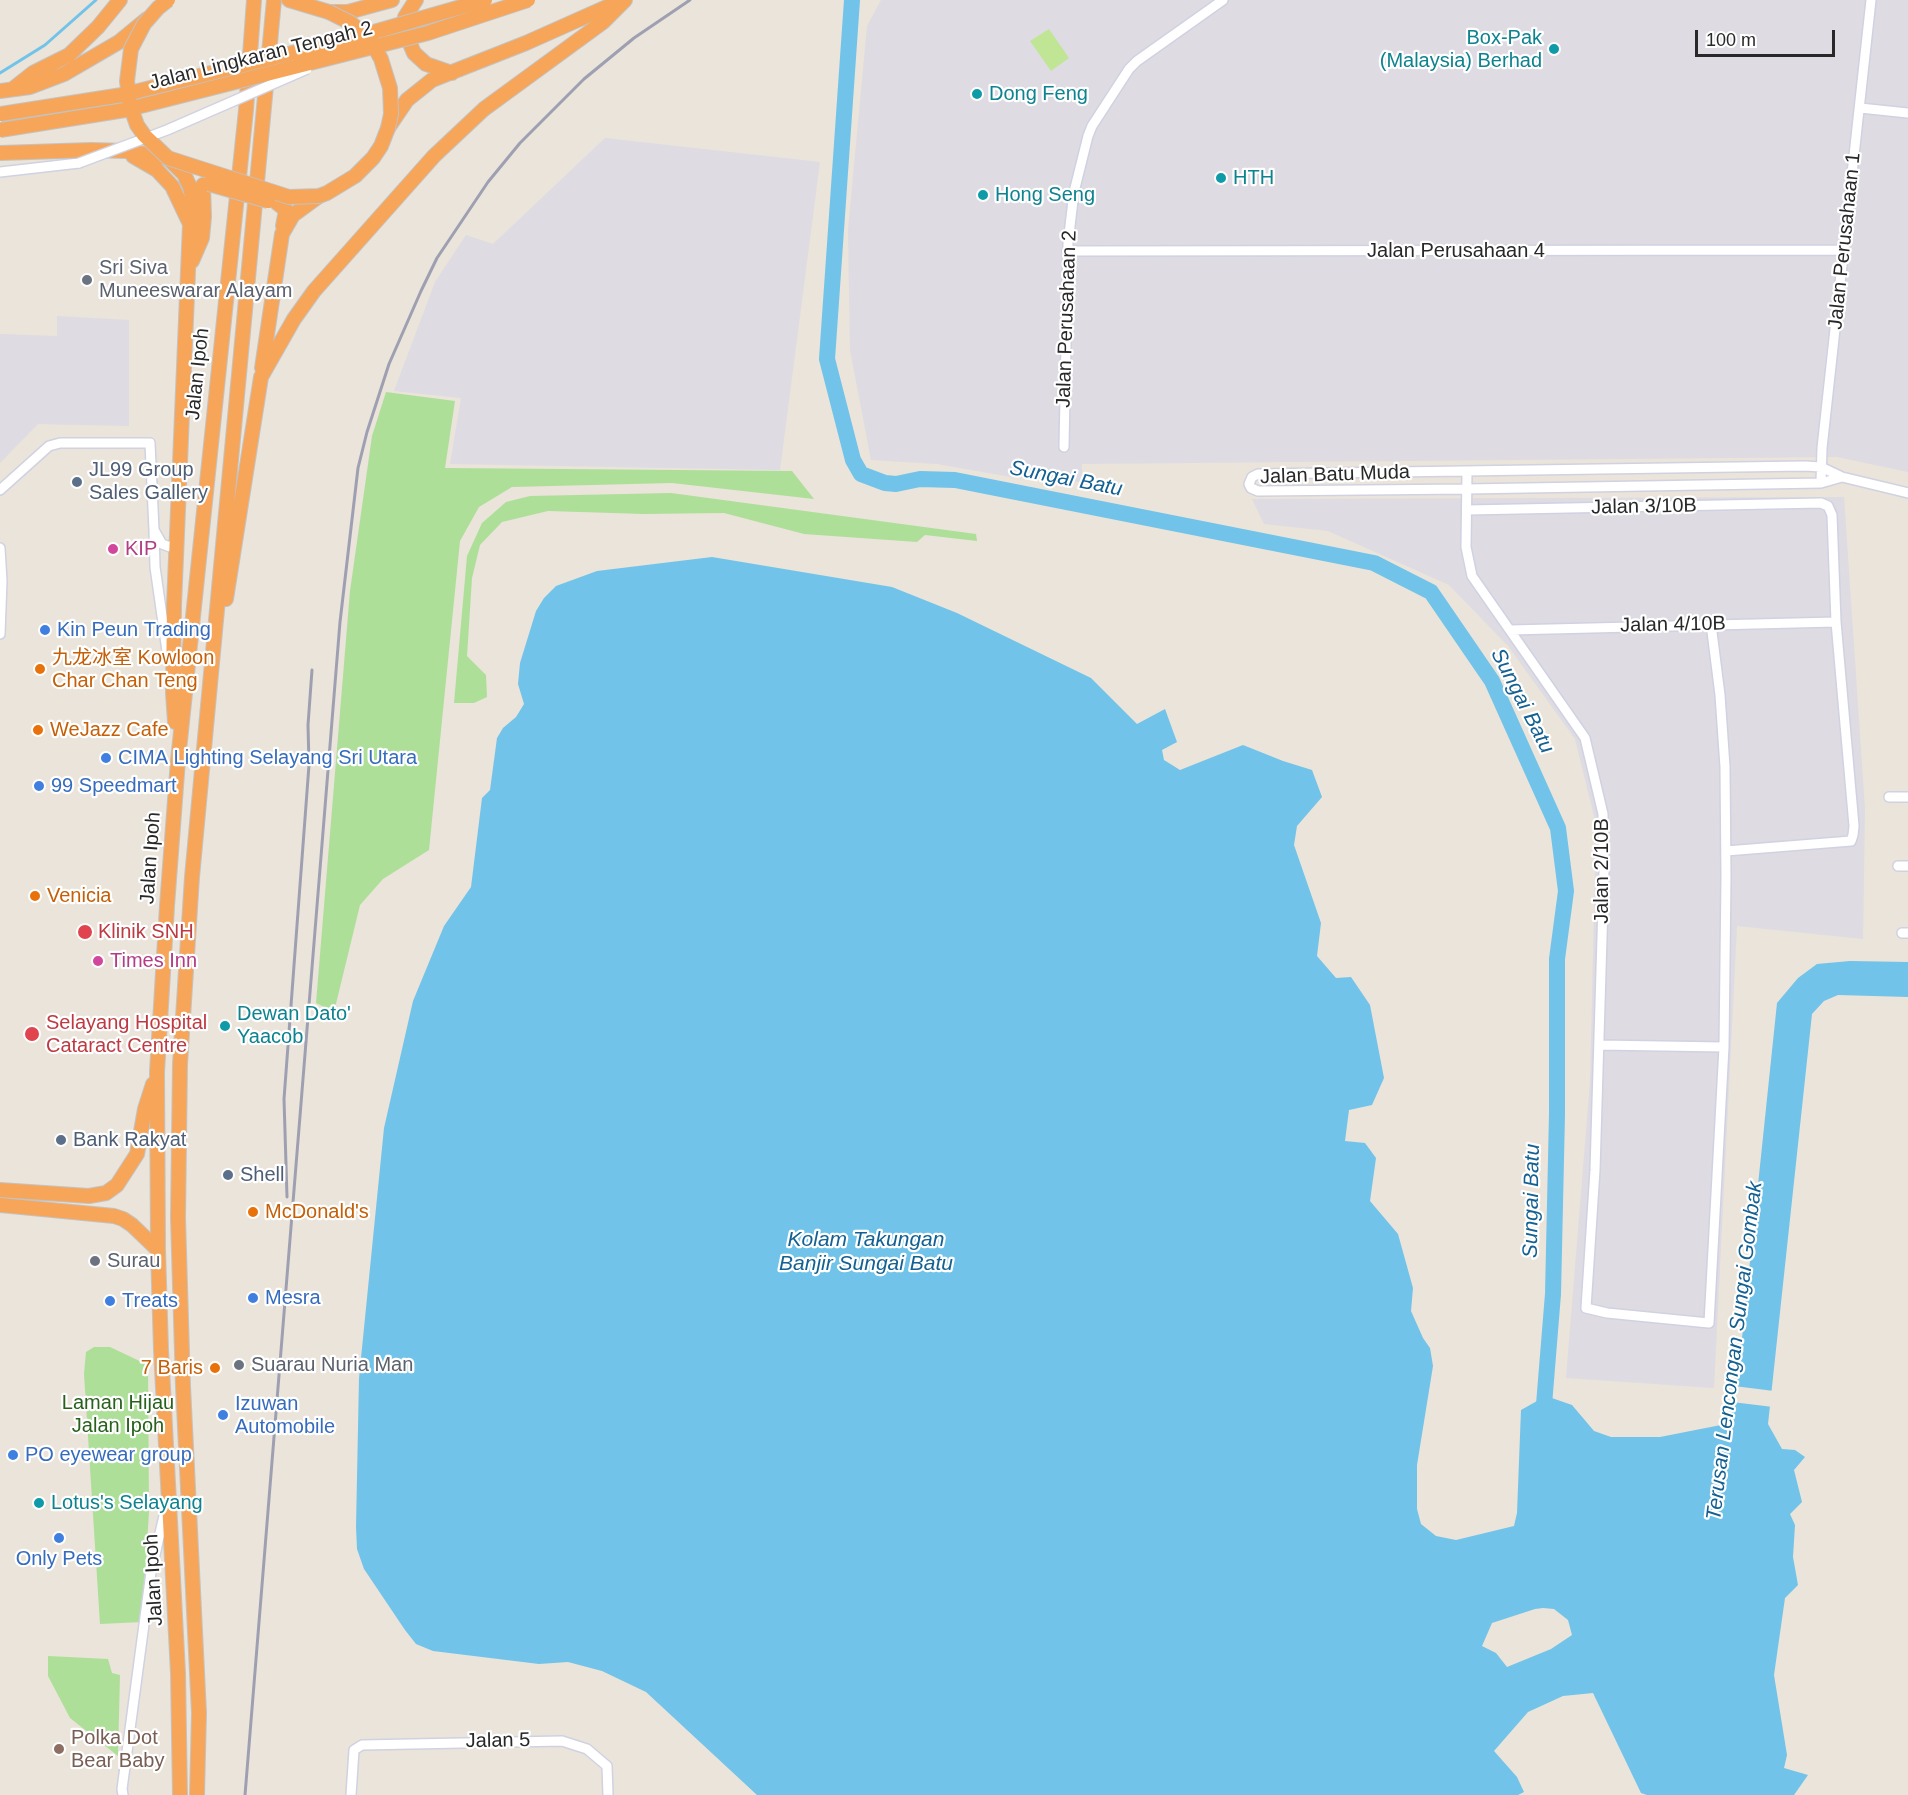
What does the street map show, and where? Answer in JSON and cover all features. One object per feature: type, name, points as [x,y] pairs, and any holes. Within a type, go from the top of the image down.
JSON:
[{"type":"highway","points":[[6,90],[69,55],[98,27],[120,0]]},
{"type":"highway","points":[[6,90],[30,87],[64,74],[119,42],[168,0]]},
{"type":"highway","name":"Jalan Ipoh","points":[[180,1795],[178,1683],[161,1350],[157,1072],[178,760],[246,110],[254,0]]},
{"type":"highway","name":"Jalan Ipoh","points":[[197,1795],[199,1713],[183,1386],[178,1218],[180,1064],[186,945],[274,0]]},
{"type":"highway","points":[[282,234],[293,215],[319,196],[334,190],[364,170],[381,146],[391,114],[390,88],[381,59],[370,39],[351,23],[329,12],[289,0]]},
{"type":"highway","points":[[320,0],[329,12]]},
{"type":"highway","points":[[329,12],[357,11],[392,0]]},
{"type":"highway","points":[[416,0],[405,17],[405,32],[414,53],[426,64],[452,73]]},
{"type":"highway","name":"Jalan Lingkaran Tengah 2","points":[[0,114],[122,95],[364,34],[485,0]]},
{"type":"highway","name":"Jalan Lingkaran Tengah 2","points":[[0,130],[125,110],[439,30],[528,0]]},
{"type":"highway","points":[[261,376],[278,345],[314,291],[434,156],[484,109],[603,22],[624,0]]},
{"type":"highway","points":[[388,128],[407,100],[432,80],[526,44],[624,0]]},
{"type":"highway","points":[[150,16],[138,33],[131,49],[128,67],[128,96],[137,125],[144,135],[184,174],[194,206],[190,224],[174,605],[173,693],[178,760]]},
{"type":"highway","points":[[0,153],[126,151],[168,158],[279,195],[319,196]]},
{"type":"highway","points":[[126,151],[165,177],[179,196],[190,224]]},
{"type":"highway","points":[[189,268],[202,238],[203,185],[210,184],[277,203],[286,210],[203,761]]},
{"type":"highway","points":[[0,1191],[89,1197],[105,1193],[117,1185],[137,1154],[145,1109],[157,1072]]},
{"type":"highway","points":[[0,1205],[114,1216],[132,1225],[158,1250]]},
{"type":"street","name":"Jalan Perusahaan 2","points":[[1064,447],[1067,251],[1074,192],[1092,126],[1129,69],[1137,61],[1223,0]]},
{"type":"street","name":"Jalan Perusahaan 1","points":[[1821,483],[1871,0]]},
{"type":"street","points":[[0,172],[79,163],[166,130],[329,59]]},
{"type":"street","points":[[1860,108],[1908,113]]},
{"type":"street","name":"Jalan Perusahaan 4","points":[[1067,251],[1845,250]]},
{"type":"street","points":[[0,490],[49,446],[60,443],[150,443],[155,567],[173,693]]},
{"type":"street","points":[[1821,467],[1842,477],[1908,493]]},
{"type":"street","name":"Jalan Batu Muda","points":[[1821,467],[1258,474],[1252,477],[1249,484],[1251,488],[1258,491],[1467,489],[1821,483],[1842,477]]},
{"type":"street","name":"Jalan 2/10B","points":[[1467,472],[1466,547],[1472,576],[1585,738],[1604,814],[1595,1170],[1586,1308],[1607,1313],[1709,1323],[1724,1047]]},
{"type":"street","name":"Jalan 3/10B","points":[[1467,510],[1821,503],[1831,510],[1836,622]]},
{"type":"street","points":[[154,530],[162,543],[170,547],[177,541]]},
{"type":"street","points":[[0,548],[2,581],[0,634]]},
{"type":"street","points":[[1726,851],[1851,841],[1854,826],[1836,622]]},
{"type":"street","name":"Jalan 4/10B","points":[[1510,630],[1836,622]]},
{"type":"street","points":[[1599,1045],[1724,1047],[1725,755],[1711,624]]},
{"type":"street","points":[[1889,797],[1908,797]]},
{"type":"street","points":[[123,1795],[151,1572],[169,1491]]},
{"type":"street","name":"Jalan 5","points":[[351,1795],[354,1750],[362,1745],[562,1741],[587,1749],[607,1766],[608,1795]]},
{"type":"shaded area","points":[[881,0],[1908,0],[1908,472],[1837,457],[1082,464],[1082,482],[1011,477],[937,464],[871,460],[850,350],[848,230],[867,26]]},
{"type":"shaded area","points":[[605,138],[820,162],[780,470],[450,464],[461,398],[394,391],[435,282],[466,235],[493,244]]},
{"type":"shaded area","points":[[57,316],[129,320],[129,426],[38,424],[0,463],[0,334],[57,336]]},
{"type":"shaded area","points":[[1844,497],[1865,809],[1863,939],[1737,926],[1714,1388],[1566,1378],[1590,1082],[1596,824],[1575,739],[1508,646],[1449,585],[1328,531],[1264,524],[1252,499]]},
{"type":"green space","points":[[1049,29],[1069,58],[1051,71],[1030,41]]},
{"type":"green space","points":[[386,392],[455,401],[445,468],[792,471],[814,499],[672,483],[512,487],[479,507],[460,541],[429,850],[383,879],[360,905],[334,1012],[316,1003],[350,591],[372,436]]},
{"type":"green space","points":[[671,493],[976,534],[977,541],[925,535],[917,542],[804,534],[724,513],[644,514],[548,511],[502,522],[480,545],[472,578],[467,656],[486,675],[487,697],[474,703],[454,703],[467,556],[482,523],[506,502],[530,496]]},
{"type":"green space","name":"Laman Hijau Jalan Ipoh","points":[[94,1347],[110,1347],[148,1365],[149,1512],[142,1622],[100,1624],[84,1374],[86,1352]]},
{"type":"green space","points":[[48,1656],[108,1659],[112,1673],[120,1675],[118,1756],[70,1718],[48,1676]]},
{"type":"water","name":"Kolam Takungan Banjir Sungai Batu","points":[[712,557],[892,587],[957,613],[1091,678],[1137,724],[1165,709],[1177,742],[1162,750],[1164,760],[1180,770],[1243,745],[1312,770],[1322,797],[1297,826],[1294,845],[1321,923],[1317,956],[1336,978],[1351,977],[1370,1005],[1384,1078],[1372,1105],[1349,1110],[1345,1141],[1365,1143],[1376,1158],[1370,1201],[1398,1234],[1413,1288],[1411,1311],[1430,1348],[1433,1366],[1417,1465],[1417,1509],[1421,1524],[1436,1536],[1456,1540],[1514,1526],[1517,1513],[1521,1410],[1546,1396],[1572,1405],[1594,1431],[1611,1437],[1660,1437],[1721,1425],[1731,1416],[1735,1405],[1777,1003],[1798,978],[1817,964],[1850,961],[1908,962],[1908,997],[1838,995],[1824,1001],[1812,1014],[1768,1424],[1782,1449],[1795,1450],[1805,1457],[1794,1470],[1802,1502],[1790,1514],[1795,1525],[1793,1557],[1798,1585],[1785,1598],[1774,1675],[1787,1755],[1784,1768],[1808,1775],[1794,1795],[1647,1795],[1641,1793],[1593,1693],[1563,1696],[1528,1712],[1494,1751],[1517,1777],[1524,1792],[1518,1795],[757,1795],[646,1692],[602,1671],[568,1662],[539,1664],[433,1651],[416,1644],[364,1569],[357,1549],[359,1378],[384,1128],[413,1001],[444,926],[471,887],[482,798],[490,790],[497,738],[503,728],[516,717],[524,704],[518,684],[520,663],[536,611],[544,598],[556,586],[597,571]],"holes":[[[1535,1609],[1554,1609],[1568,1620],[1572,1635],[1551,1649],[1507,1667],[1496,1653],[1482,1646],[1492,1623]]]},
{"type":"pier","points":[[1734,1386],[1774,1391],[1773,1407],[1732,1402]]},
{"type":"waterway","points":[[0,73],[45,45],[96,0]]},
{"type":"waterway","name":"Sungai Batu","points":[[852,0],[827,359],[853,460],[861,474],[885,483],[896,484],[920,479],[955,480],[1374,563],[1431,592],[1492,681],[1558,828],[1566,891],[1557,959],[1557,1114],[1553,1294],[1543,1417]]},
{"type":"railway","points":[[245,1795],[340,622],[358,468],[389,364],[421,291],[437,258],[488,182],[520,143],[584,79],[634,38],[690,0]]},
{"type":"railway","points":[[287,1197],[284,1099],[309,765],[308,725],[312,670]]},
{"type":"place","name":"Box-Pak (Malaysia) Berhad","points":[[1554,49]]},
{"type":"place","name":"Dong Feng","points":[[977,94]]},
{"type":"place","name":"HTH","points":[[1221,178]]},
{"type":"place","name":"Hong Seng","points":[[983,195]]},
{"type":"place","name":"Sri Siva Muneeswarar Alayam","points":[[87,280]]},
{"type":"place","name":"JL99 Group Sales Gallery","points":[[77,482]]},
{"type":"place","name":"KIP","points":[[113,549]]},
{"type":"place","name":"Kin Peun Trading","points":[[45,630]]},
{"type":"place","name":"九龙冰室 Kowloon Char Chan Teng","points":[[40,669]]},
{"type":"place","name":"WeJazz Cafe","points":[[38,730]]},
{"type":"place","name":"CIMA Lighting Selayang Sri Utara","points":[[106,758]]},
{"type":"place","name":"99 Speedmart","points":[[39,786]]},
{"type":"place","name":"Venicia","points":[[35,896]]},
{"type":"place","name":"Klinik SNH","points":[[85,932]]},
{"type":"place","name":"Times Inn","points":[[98,961]]},
{"type":"place","name":"Dewan Dato' Yaacob","points":[[225,1026]]},
{"type":"place","name":"Selayang Hospital Cataract Centre","points":[[32,1034]]},
{"type":"place","name":"Bank Rakyat","points":[[61,1140]]},
{"type":"place","name":"Shell","points":[[228,1175]]},
{"type":"place","name":"McDonald's","points":[[253,1212]]},
{"type":"place","name":"Surau","points":[[95,1261]]},
{"type":"place","name":"Mesra","points":[[253,1298]]},
{"type":"place","name":"Treats","points":[[110,1301]]},
{"type":"place","name":"Suarau Nuria Man","points":[[239,1365]]},
{"type":"place","name":"7 Baris","points":[[215,1368]]},
{"type":"place","name":"Izuwan Automobile","points":[[223,1415]]},
{"type":"place","name":"PO eyewear group","points":[[13,1455]]},
{"type":"place","name":"Lotus's Selayang","points":[[39,1503]]},
{"type":"place","name":"Only Pets","points":[[59,1538]]},
{"type":"place","name":"Polka Dot Bear Baby","points":[[59,1749]]},
{"type":"water label","name":"Terusan Lencongan Sungai Gombak","points":[[1735,1351]]}]
